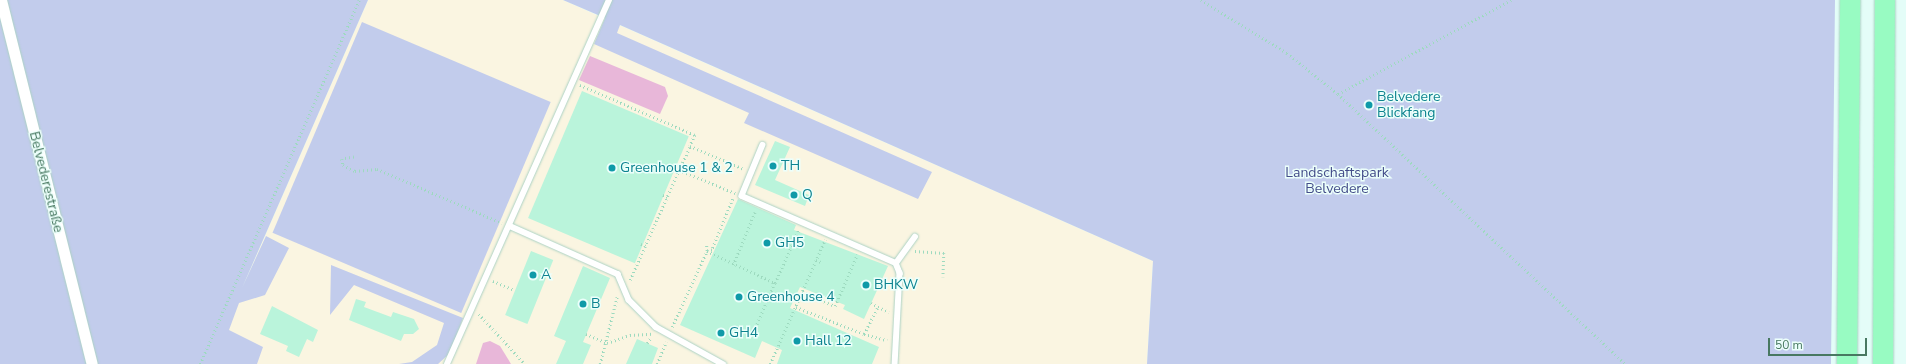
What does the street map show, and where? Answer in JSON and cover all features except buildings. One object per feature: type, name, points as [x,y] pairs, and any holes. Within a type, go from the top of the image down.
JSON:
[{"type":"highway","points":[[1847,364],[1850,0]]},
{"type":"highway","points":[[1883,364],[1885,0]]},
{"type":"street","name":"Belvederestraße","points":[[1,0],[92,364]]},
{"type":"lane","points":[[447,364],[474,309],[571,82],[609,0]]},
{"type":"lane","points":[[763,145],[752,173],[739,195],[896,263],[900,273],[895,364]]},
{"type":"lane","points":[[510,226],[618,274],[624,286],[628,300],[656,327],[723,364]]},
{"type":"lane","points":[[896,263],[909,250],[915,237]]},
{"type":"path","points":[[200,364],[359,0]]},
{"type":"path","points":[[1202,0],[1288,52],[1338,94],[1626,364]]},
{"type":"path","points":[[1338,94],[1511,0]]},
{"type":"path","points":[[571,82],[695,135],[632,277],[617,297],[607,343],[600,364]]},
{"type":"path","points":[[690,146],[752,173]]},
{"type":"path","points":[[354,157],[342,159],[343,165],[355,171],[378,169],[510,226]]},
{"type":"path","points":[[679,170],[739,195],[712,250],[707,251]]},
{"type":"path","points":[[663,195],[668,197]]},
{"type":"path","points":[[733,265],[759,204]]},
{"type":"path","points":[[754,332],[802,222]]},
{"type":"path","points":[[770,364],[827,234]]},
{"type":"path","points":[[657,364],[669,333],[707,251],[706,243]]},
{"type":"path","points":[[641,244],[646,246]]},
{"type":"path","points":[[802,292],[835,306],[860,247]]},
{"type":"path","points":[[909,250],[944,252],[943,277]]},
{"type":"path","points":[[707,251],[733,265],[775,284]]},
{"type":"path","points":[[816,260],[822,262]]},
{"type":"path","points":[[487,278],[514,290]]},
{"type":"path","points":[[818,299],[820,295]]},
{"type":"path","points":[[871,303],[897,315]]},
{"type":"path","points":[[864,334],[878,306]]},
{"type":"path","points":[[796,307],[864,334],[896,342]]},
{"type":"path","points":[[474,309],[525,364]]},
{"type":"path","points":[[647,343],[656,327]]},
{"type":"path","points":[[586,334],[607,343],[630,335],[651,336]]},
{"type":"shaded area","points":[[368,0],[563,0],[1153,261],[1147,364],[209,364]]},
{"type":"shaded area","points":[[590,56],[665,87],[668,96],[660,114],[579,80]]},
{"type":"shaded area","points":[[490,341],[500,346],[511,364],[476,364],[483,343]]},
{"type":"green space","points":[[0,0],[368,0],[242,288],[266,236],[289,248],[265,295],[239,303],[229,330],[263,347],[257,364],[0,364]]},
{"type":"green space","name":"Landschaftspark Belvedere","points":[[563,0],[1835,0],[1831,364],[1147,364],[1153,261],[620,25],[617,33],[932,172],[918,199],[744,123],[749,113],[594,44],[605,18]]},
{"type":"green space","points":[[362,22],[551,102],[461,313],[273,233]]},
{"type":"green space","points":[[331,265],[463,318],[450,353],[438,364],[399,364],[412,362],[437,345],[444,323],[354,285],[330,315]]},
{"type":"place","name":"Belvedere Blickfang","points":[[1369,105]]},
{"type":"place","name":"TH","points":[[773,166]]},
{"type":"place","name":"Greenhouse 1 & 2","points":[[612,168]]},
{"type":"place","name":"Q","points":[[794,195]]},
{"type":"place","name":"GH5","points":[[767,243]]},
{"type":"place","name":"A","points":[[533,275]]},
{"type":"place","name":"BHKW","points":[[866,285]]},
{"type":"place","name":"Greenhouse 4","points":[[739,297]]},
{"type":"place","name":"B","points":[[583,304]]},
{"type":"place","name":"GH4","points":[[721,333]]},
{"type":"place","name":"Hall 12","points":[[797,341]]}]
